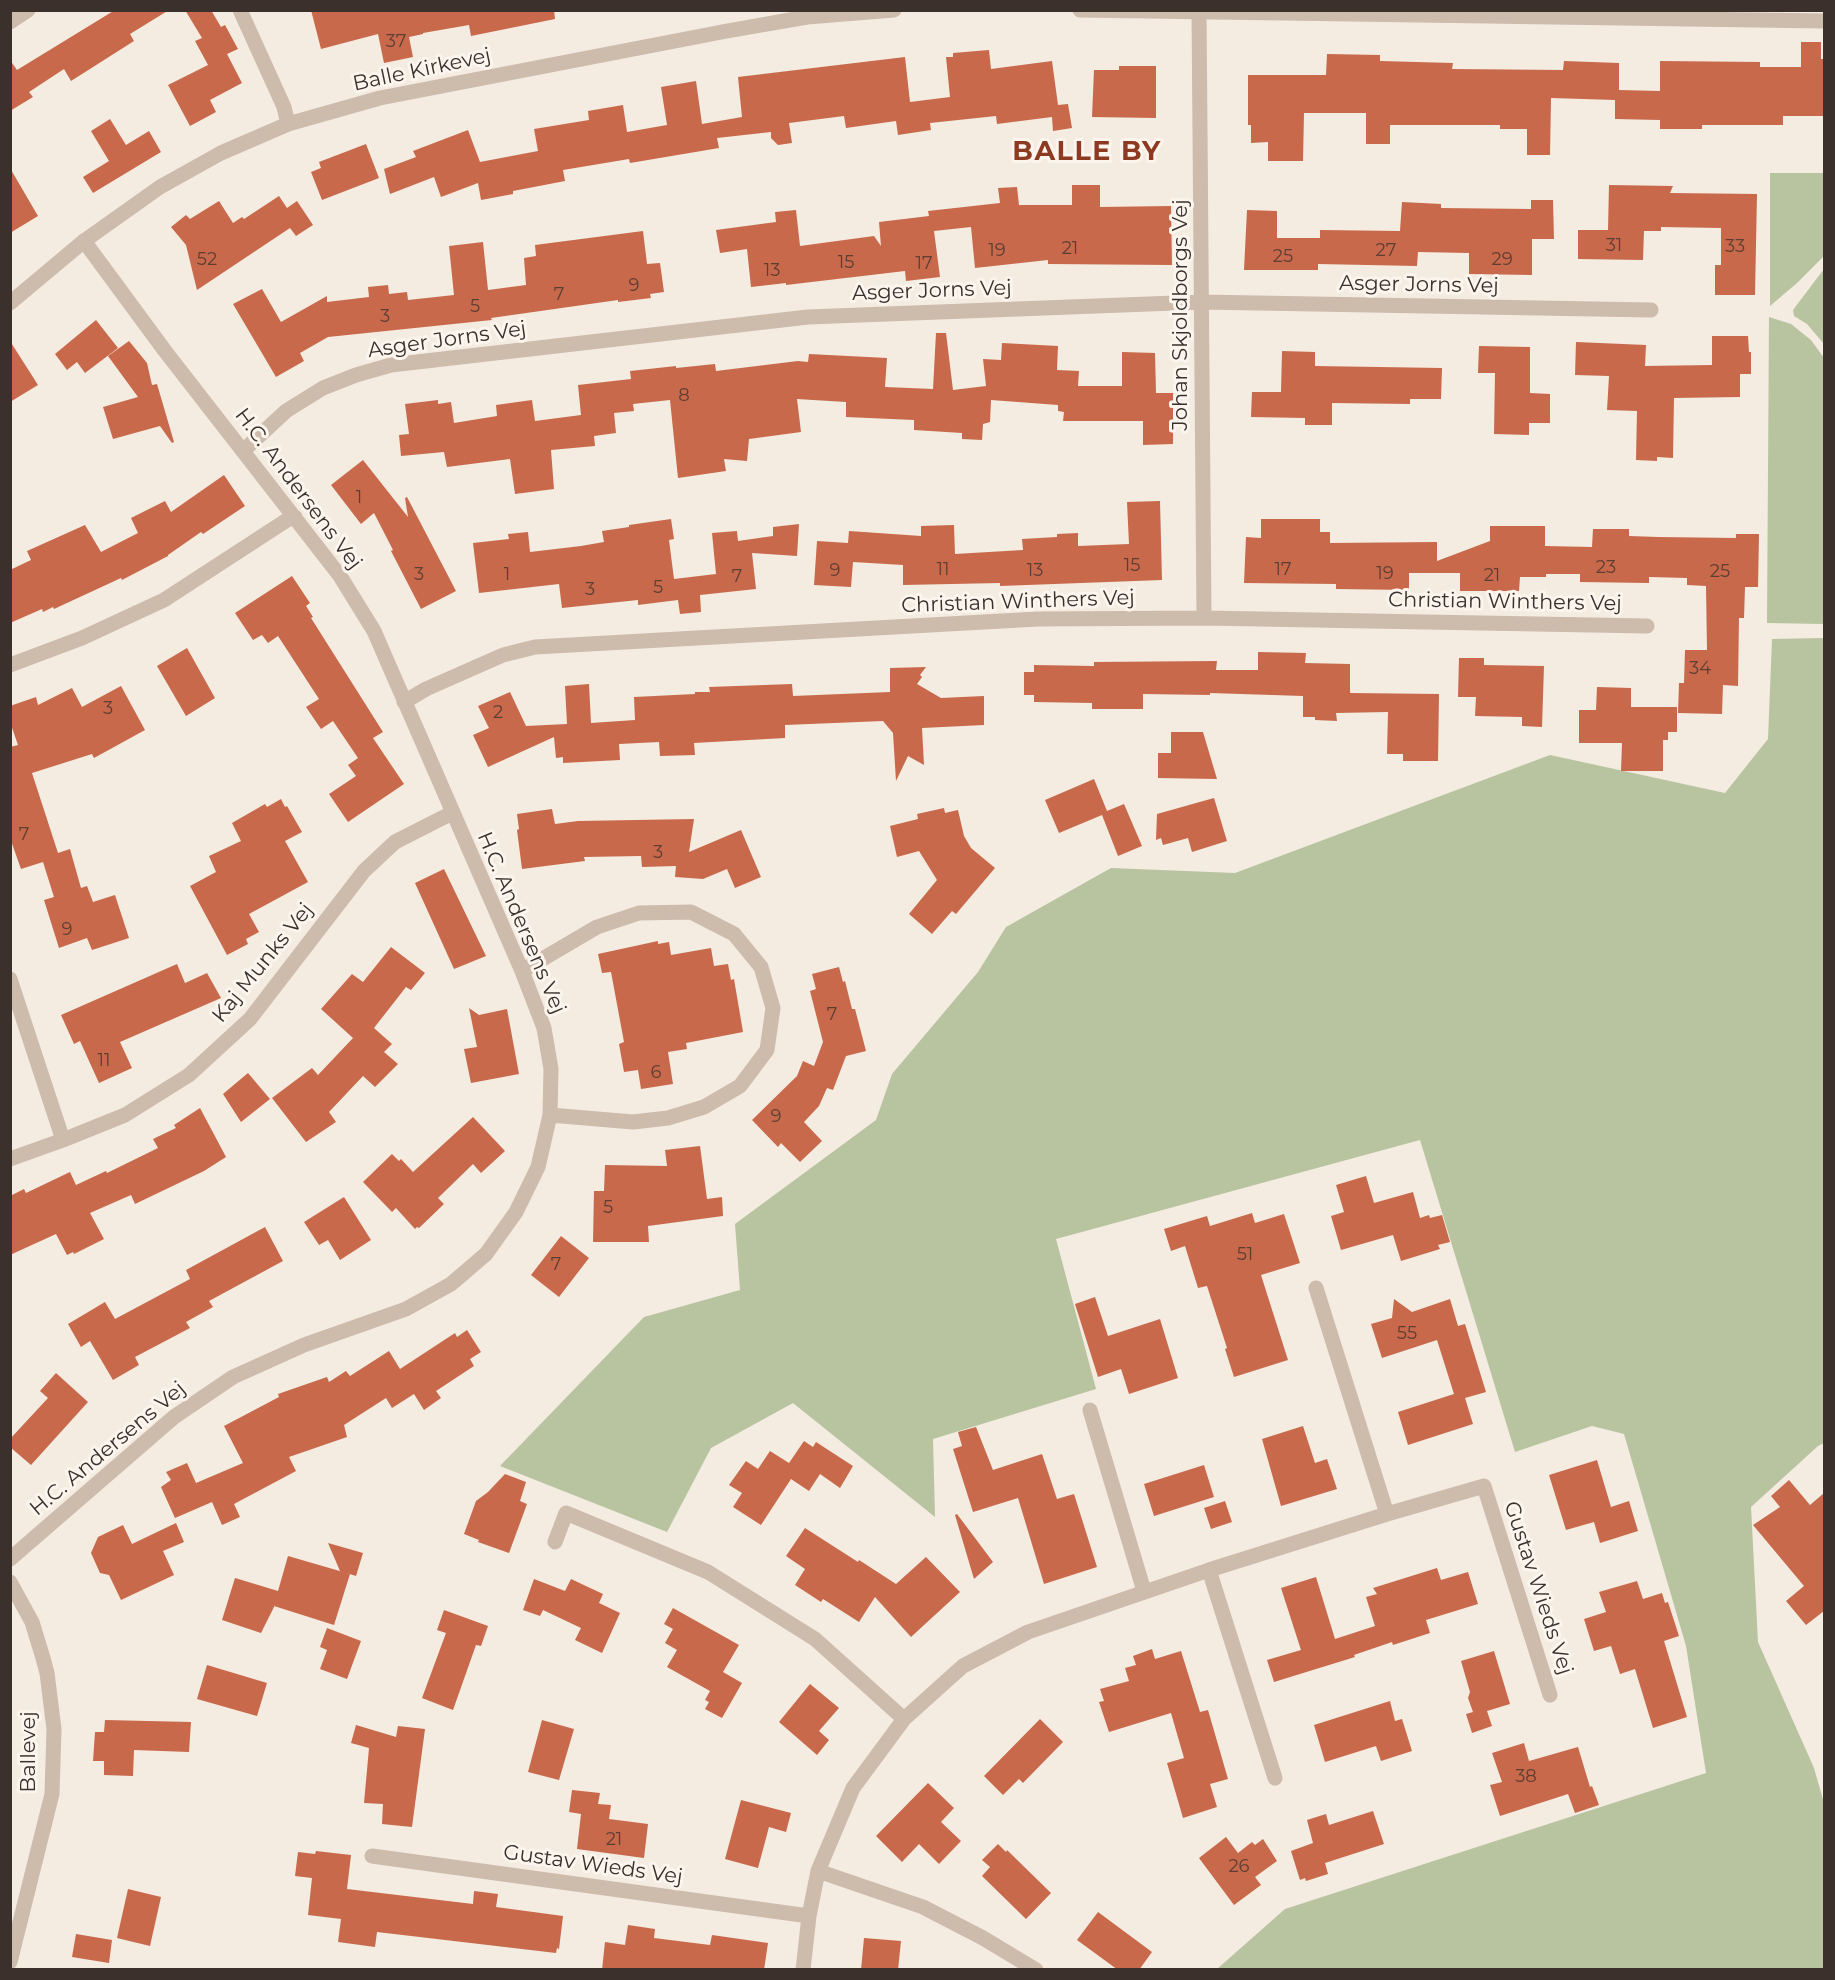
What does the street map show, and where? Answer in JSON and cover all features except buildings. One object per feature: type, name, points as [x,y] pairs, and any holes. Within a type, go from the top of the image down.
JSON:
[{"type":"street","points":[[10,22],[28,10]]},
{"type":"street","points":[[240,10],[284,107],[288,124]]},
{"type":"street","name":"Balle Kirkevej","points":[[10,303],[84,242],[160,187],[220,153],[288,124],[380,98],[727,30],[807,18],[894,10]]},
{"type":"street","points":[[1080,10],[1540,14],[1824,21]]},
{"type":"street","name":"Johan Skjoldborgs Vej","points":[[1199,11],[1204,618]]},
{"type":"street","name":"H.C. Andersens Vej","points":[[10,1559],[174,1417],[233,1377],[304,1345],[406,1309],[451,1284],[486,1254],[516,1212],[538,1167],[550,1115],[552,1069],[544,1028],[522,971],[374,631],[340,576],[165,351],[84,242]]},
{"type":"street","name":"Asger Jorns Vej","points":[[243,451],[286,411],[323,388],[356,375],[392,365],[808,317],[1202,302],[1651,310]]},
{"type":"street","points":[[10,665],[82,638],[164,600],[287,520],[295,518]]},
{"type":"street","name":"Christian Winthers Vej","points":[[404,702],[426,689],[503,655],[535,647],[1038,619],[1204,618],[1647,626]]},
{"type":"street","name":"Kaj Munks Vej","points":[[10,1159],[125,1115],[189,1075],[250,1019],[364,871],[395,842],[452,813]]},
{"type":"street","points":[[522,971],[597,927],[639,913],[691,912],[734,934],[760,966],[773,1008],[766,1050],[740,1086],[704,1107],[668,1118],[633,1122],[550,1115]]},
{"type":"street","points":[[10,979],[63,1140]]},
{"type":"street","points":[[1316,1288],[1387,1514]]},
{"type":"street","points":[[1089,1410],[1144,1591]]},
{"type":"street","name":"Gustav Wieds Vej","points":[[803,1970],[809,1916],[818,1870],[853,1788],[904,1719],[963,1666],[1028,1632],[1209,1570],[1484,1486],[1550,1695]]},
{"type":"street","points":[[555,1542],[566,1513],[708,1572],[815,1639],[904,1719]]},
{"type":"street","points":[[1209,1570],[1275,1778]]},
{"type":"street","name":"Ballevej","points":[[10,1582],[32,1622],[43,1658],[54,1728],[52,1794],[10,1962]]},
{"type":"street","name":"Gustav Wieds Vej","points":[[372,1856],[809,1916]]},
{"type":"street","points":[[818,1870],[923,1907],[983,1938],[1036,1970]]},
{"type":"green space","points":[[1770,173],[1824,173],[1824,256],[1770,306]]},
{"type":"green space","points":[[1824,269],[1824,344],[1807,324],[1794,316],[1793,310]]},
{"type":"green space","points":[[1769,317],[1791,324],[1811,340],[1824,358],[1824,624],[1767,623]]},
{"type":"green space","points":[[1824,638],[1824,1443],[1751,1507],[1758,1642],[1814,1768],[1824,1803],[1824,1969],[1217,1969],[1285,1909],[1706,1773],[1686,1646],[1624,1434],[1592,1426],[1515,1452],[1420,1140],[1056,1239],[1096,1389],[933,1439],[935,1517],[793,1403],[711,1448],[667,1532],[500,1466],[644,1317],[740,1290],[735,1224],[876,1120],[892,1074],[978,972],[1006,927],[1111,868],[1235,873],[1550,755],[1725,793],[1768,739],[1772,639]]},
{"type":"district","name":"BALLE BY","points":[[1087,152]]}]
